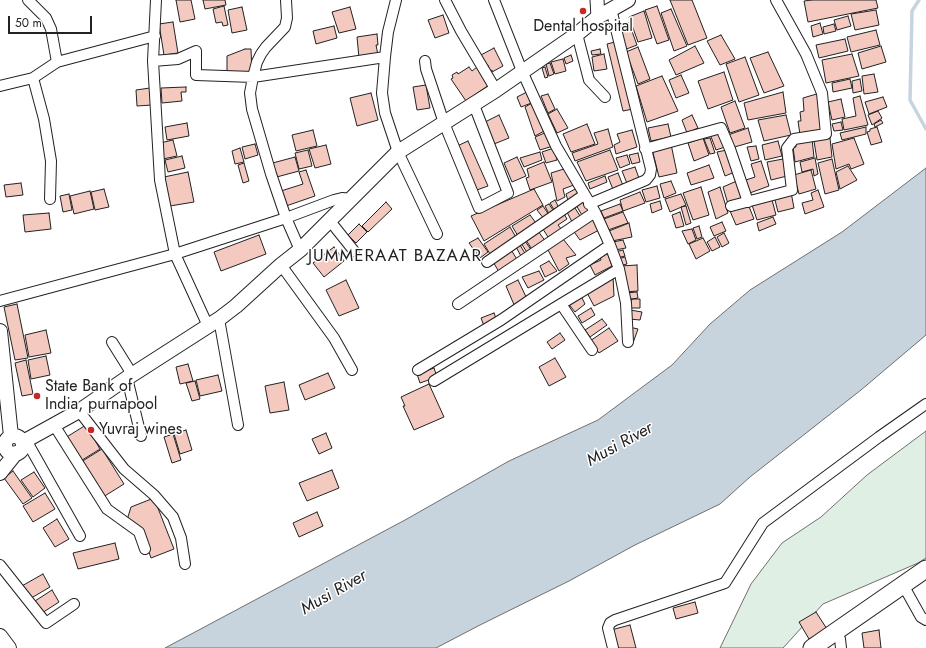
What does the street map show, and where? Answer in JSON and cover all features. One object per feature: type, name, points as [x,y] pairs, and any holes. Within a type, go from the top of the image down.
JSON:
[{"type":"highway","points":[[812,648],[926,569]]},
{"type":"highway","points":[[836,645],[907,592],[926,580]]},
{"type":"main road","points":[[14,446],[79,411],[129,376],[236,306],[330,222],[398,152],[474,105],[577,34],[598,17],[628,0]]},
{"type":"main road","points":[[0,331],[14,446],[0,473]]},
{"type":"main road","points":[[0,636],[9,648]]},
{"type":"street","points":[[28,0],[46,18],[51,29],[57,62]]},
{"type":"street","points":[[156,0],[153,61],[160,180],[175,254],[213,322],[238,425]]},
{"type":"street","points":[[286,0],[287,18],[285,27],[261,54],[257,62],[250,93],[252,109],[271,174],[286,218],[300,250]]},
{"type":"street","points":[[396,0],[388,32],[384,57],[382,93],[385,113],[398,152],[437,234]]},
{"type":"street","points":[[445,0],[461,31],[496,90]]},
{"type":"street","points":[[494,0],[522,71],[556,146],[589,204],[610,245],[620,269],[626,303],[628,342]]},
{"type":"street","points":[[597,0],[598,17]]},
{"type":"street","points":[[731,206],[792,190],[786,148],[794,139],[826,134],[822,93],[806,54],[776,0]]},
{"type":"street","points":[[487,262],[589,204],[646,180],[650,175],[651,169],[611,9]]},
{"type":"street","points":[[577,34],[589,80],[605,97]]},
{"type":"street","points":[[0,86],[34,78],[57,62],[155,36]]},
{"type":"street","points":[[153,61],[178,59],[196,51],[196,75],[253,77],[384,57]]},
{"type":"street","points":[[425,61],[426,69],[444,123],[479,208],[508,193],[474,105]]},
{"type":"street","points":[[34,78],[44,119],[51,161],[50,199]]},
{"type":"street","points":[[645,149],[720,128],[730,148],[748,202]]},
{"type":"street","points":[[0,300],[175,254],[286,218],[334,200],[342,198],[352,199]]},
{"type":"street","points":[[458,304],[589,204]]},
{"type":"street","points":[[330,222],[354,252]]},
{"type":"street","points":[[418,370],[501,320],[610,245]]},
{"type":"street","points":[[281,265],[334,338],[352,370]]},
{"type":"street","points":[[434,381],[620,269]]},
{"type":"street","points":[[560,304],[592,350]]},
{"type":"street","points":[[112,342],[129,376],[141,436]]},
{"type":"street","points":[[613,648],[608,628],[610,623],[615,620],[726,583],[763,523],[926,404]]},
{"type":"street","points":[[79,411],[124,469],[154,494],[173,517],[181,538],[185,564]]},
{"type":"street","points":[[54,425],[107,509],[139,532],[145,550]]},
{"type":"street","points":[[14,446],[80,536]]},
{"type":"street","points":[[0,565],[46,623],[74,604]]},
{"type":"street","points":[[907,592],[921,617],[926,620]]},
{"type":"green space","points":[[926,431],[926,558],[918,563],[823,604],[783,648],[720,648],[751,584],[782,543],[821,517],[867,475]]},
{"type":"water","name":"Musi River","points":[[926,168],[926,335],[861,390],[750,477],[720,504],[635,545],[569,581],[436,648],[165,648],[405,520],[509,461],[598,420],[672,365],[710,324],[750,290],[842,232]]},
{"type":"building","points":[[176,0],[191,0],[195,19],[180,22]]},
{"type":"building","points":[[203,0],[225,0],[226,5],[205,9]]},
{"type":"building","points":[[670,0],[692,0],[707,38],[688,45]]},
{"type":"building","points":[[876,0],[878,8],[808,22],[804,1]]},
{"type":"building","points":[[224,6],[228,25],[223,26],[222,22],[216,23],[213,9]]},
{"type":"building","points":[[657,6],[669,40],[657,44],[645,10]]},
{"type":"building","points":[[242,7],[247,30],[232,33],[228,10]]},
{"type":"building","points":[[350,7],[356,29],[339,33],[332,12]]},
{"type":"building","points":[[671,9],[687,46],[674,51],[661,13]]},
{"type":"building","points":[[876,10],[879,25],[855,30],[851,14]]},
{"type":"building","points":[[644,11],[652,38],[638,42],[629,17]]},
{"type":"building","points":[[443,15],[449,33],[435,38],[428,20]]},
{"type":"building","points":[[848,16],[851,26],[837,30],[834,20]]},
{"type":"building","points":[[173,22],[178,53],[164,55],[159,24]]},
{"type":"building","points":[[629,23],[637,45],[624,50],[617,27]]},
{"type":"building","points":[[820,23],[823,34],[813,37],[811,26]]},
{"type":"building","points":[[834,24],[836,31],[824,34],[823,27]]},
{"type":"building","points":[[334,26],[337,38],[316,44],[313,31]]},
{"type":"building","points":[[876,30],[880,45],[851,52],[847,37]]},
{"type":"building","points":[[377,34],[378,45],[376,45],[378,55],[359,58],[357,37]]},
{"type":"building","points":[[721,35],[735,59],[720,65],[707,41]]},
{"type":"building","points":[[845,39],[848,51],[819,58],[816,45]]},
{"type":"building","points":[[615,42],[633,109],[623,111],[607,44]]},
{"type":"building","points":[[695,46],[704,63],[676,75],[669,60]]},
{"type":"building","points":[[881,46],[886,62],[862,69],[858,53]]},
{"type":"building","points":[[638,47],[650,79],[638,84],[626,52]]},
{"type":"building","points":[[494,48],[503,66],[492,72],[492,70],[488,72],[486,69],[489,68],[488,65],[484,67],[479,56]]},
{"type":"building","points":[[245,49],[251,49],[252,73],[227,74],[227,56]]},
{"type":"building","points":[[600,49],[601,54],[592,55],[591,51]]},
{"type":"building","points":[[768,52],[784,86],[764,93],[750,58]]},
{"type":"building","points":[[604,54],[607,69],[594,71],[592,57]]},
{"type":"building","points":[[852,54],[859,76],[826,83],[822,60]]},
{"type":"building","points":[[571,55],[573,61],[566,64],[564,58]]},
{"type":"building","points":[[745,57],[759,95],[739,102],[726,64]]},
{"type":"building","points":[[563,59],[566,71],[555,74],[551,62]]},
{"type":"building","points":[[550,63],[554,74],[549,76],[546,64]]},
{"type":"building","points":[[469,67],[472,71],[477,67],[489,85],[466,101],[451,79],[453,78],[452,75],[457,72],[458,74]]},
{"type":"building","points":[[545,67],[548,77],[545,78],[542,68]]},
{"type":"building","points":[[724,72],[733,100],[708,109],[698,81]]},
{"type":"building","points":[[874,74],[878,92],[864,94],[862,76]]},
{"type":"building","points":[[681,75],[689,93],[676,98],[669,80]]},
{"type":"building","points":[[662,76],[678,111],[647,122],[636,86]]},
{"type":"building","points":[[850,79],[852,88],[833,92],[832,83]]},
{"type":"building","points":[[860,79],[862,91],[853,93],[852,81]]},
{"type":"building","points":[[426,85],[430,108],[417,110],[413,87]]},
{"type":"building","points":[[186,87],[186,92],[181,92],[182,101],[162,103],[161,88]]},
{"type":"building","points":[[150,88],[152,105],[137,106],[136,90]]},
{"type":"building","points":[[529,91],[534,102],[521,107],[517,97]]},
{"type":"building","points":[[783,92],[786,113],[748,120],[744,103]]},
{"type":"building","points":[[371,93],[378,120],[357,126],[350,98]]},
{"type":"building","points":[[820,93],[824,132],[800,135],[798,121],[801,121],[800,112],[804,111],[803,98]]},
{"type":"building","points":[[548,94],[555,109],[548,113],[541,96]]},
{"type":"building","points":[[860,96],[868,125],[844,130],[842,119],[856,116],[853,98]]},
{"type":"building","points":[[883,97],[887,107],[869,114],[865,102]]},
{"type":"building","points":[[841,99],[845,117],[832,120],[828,102]]},
{"type":"building","points":[[735,101],[745,128],[730,133],[721,107]]},
{"type":"building","points":[[532,103],[546,130],[535,136],[525,107]]},
{"type":"building","points":[[557,109],[568,128],[557,133],[548,114]]},
{"type":"building","points":[[878,111],[882,118],[872,125],[868,115]]},
{"type":"building","points":[[499,115],[509,138],[494,144],[485,122]]},
{"type":"building","points":[[692,115],[698,128],[687,133],[682,120]]},
{"type":"building","points":[[786,115],[791,135],[764,141],[758,120]]},
{"type":"building","points":[[881,120],[883,123],[875,127],[874,124]]},
{"type":"building","points":[[841,122],[843,130],[834,131],[832,124]]},
{"type":"building","points":[[187,123],[189,136],[167,140],[165,127]]},
{"type":"building","points":[[587,124],[595,144],[571,152],[563,134]]},
{"type":"building","points":[[668,124],[671,137],[651,141],[648,128]]},
{"type":"building","points":[[866,127],[866,134],[842,140],[840,133]]},
{"type":"building","points":[[877,127],[882,142],[871,145],[867,132],[870,131],[870,129]]},
{"type":"building","points":[[748,128],[752,142],[731,148],[728,135]]},
{"type":"building","points":[[608,129],[613,147],[575,161],[572,153],[598,144],[594,133]]},
{"type":"building","points":[[313,130],[317,146],[296,151],[292,135]]},
{"type":"building","points":[[632,130],[637,147],[616,154],[614,145],[620,142],[617,134]]},
{"type":"building","points":[[720,131],[725,147],[716,150],[710,134]]},
{"type":"building","points":[[547,132],[553,146],[540,150],[535,137]]},
{"type":"building","points":[[703,138],[709,155],[694,161],[688,143]]},
{"type":"building","points":[[710,138],[715,153],[710,154],[704,139]]},
{"type":"building","points":[[830,138],[832,157],[817,160],[814,141]]},
{"type":"building","points":[[854,138],[864,164],[851,169],[849,164],[836,169],[832,144]]},
{"type":"building","points":[[812,139],[814,157],[795,162],[793,147],[796,147],[795,140]]},
{"type":"building","points":[[173,140],[177,156],[163,159],[160,143]]},
{"type":"building","points":[[468,141],[488,186],[474,191],[455,147]]},
{"type":"building","points":[[778,141],[782,156],[765,160],[762,145]]},
{"type":"building","points":[[255,144],[258,155],[245,159],[242,147]]},
{"type":"building","points":[[671,144],[677,173],[659,177],[652,149]]},
{"type":"building","points":[[326,145],[331,164],[315,168],[309,149]]},
{"type":"building","points":[[756,146],[759,159],[751,161],[747,147]]},
{"type":"building","points":[[240,148],[244,162],[235,164],[232,151]]},
{"type":"building","points":[[554,148],[557,160],[546,163],[542,152]]},
{"type":"building","points":[[308,150],[312,166],[299,169],[295,153]]},
{"type":"building","points":[[610,150],[618,170],[586,181],[577,162]]},
{"type":"building","points":[[727,150],[735,172],[725,176],[717,152]]},
{"type":"building","points":[[540,152],[542,160],[524,167],[520,158]]},
{"type":"building","points":[[638,153],[640,162],[632,164],[629,155]]},
{"type":"building","points":[[627,155],[630,164],[620,168],[616,158]]},
{"type":"building","points":[[182,156],[185,168],[168,172],[165,160]]},
{"type":"building","points":[[295,157],[299,171],[273,178],[269,164]]},
{"type":"building","points":[[517,157],[526,176],[512,182],[504,163]]},
{"type":"building","points":[[815,158],[818,174],[814,176],[813,169],[802,172],[800,162]]},
{"type":"building","points":[[783,159],[787,176],[771,180],[767,162]]},
{"type":"building","points":[[832,159],[839,190],[825,194],[818,163]]},
{"type":"building","points":[[761,161],[769,186],[747,194],[743,181],[755,177],[751,164]]},
{"type":"building","points":[[544,162],[552,182],[530,190],[526,178],[529,177],[527,169]]},
{"type":"building","points":[[244,163],[249,181],[243,183],[238,165]]},
{"type":"building","points":[[709,165],[714,178],[691,185],[687,173]]},
{"type":"building","points":[[848,166],[857,180],[840,189],[836,172]]},
{"type":"building","points":[[635,167],[640,181],[628,186],[622,171]]},
{"type":"building","points":[[567,168],[574,185],[563,189],[565,197],[557,201],[551,173]]},
{"type":"building","points":[[306,170],[315,196],[286,206],[281,191],[303,184],[299,172]]},
{"type":"building","points":[[811,170],[816,189],[799,194],[794,175]]},
{"type":"building","points":[[188,172],[194,202],[170,206],[164,177]]},
{"type":"building","points":[[618,173],[624,188],[614,192],[608,177]]},
{"type":"building","points":[[605,176],[607,182],[590,189],[588,183]]},
{"type":"building","points":[[739,180],[746,198],[728,204],[723,187]]},
{"type":"building","points":[[671,181],[676,193],[664,198],[660,184]]},
{"type":"building","points":[[21,183],[23,195],[6,197],[4,185]]},
{"type":"building","points":[[657,186],[660,198],[646,202],[642,190]]},
{"type":"building","points":[[701,187],[709,215],[693,220],[683,193]]},
{"type":"building","points":[[720,187],[728,213],[716,219],[708,192]]},
{"type":"building","points":[[577,188],[581,195],[569,204],[566,194]]},
{"type":"building","points":[[104,189],[109,207],[95,210],[91,192]]},
{"type":"building","points":[[534,189],[543,205],[484,241],[471,216]]},
{"type":"building","points":[[818,190],[824,207],[805,214],[802,203],[813,200],[811,193]]},
{"type":"building","points":[[90,191],[94,209],[74,214],[70,196]]},
{"type":"building","points":[[640,192],[645,203],[623,211],[620,200]]},
{"type":"building","points":[[791,192],[794,208],[778,212],[774,196]]},
{"type":"building","points":[[69,194],[72,210],[63,212],[60,196]]},
{"type":"building","points":[[681,194],[686,205],[670,212],[665,199]]},
{"type":"building","points":[[771,196],[776,215],[757,220],[751,202]]},
{"type":"building","points":[[555,200],[560,210],[556,213],[550,203]]},
{"type":"building","points":[[584,201],[591,212],[583,217],[576,205]]},
{"type":"building","points":[[660,201],[662,209],[652,213],[650,204]]},
{"type":"building","points":[[386,202],[392,209],[368,232],[362,226]]},
{"type":"building","points":[[549,204],[555,213],[550,216],[545,206]]},
{"type":"building","points":[[620,204],[623,211],[604,218],[601,211]]},
{"type":"building","points":[[748,204],[754,219],[736,225],[730,211]]},
{"type":"building","points":[[573,205],[582,219],[573,224],[566,210]]},
{"type":"building","points":[[543,206],[549,215],[544,219],[537,210]]},
{"type":"building","points":[[686,206],[691,223],[686,225],[681,207]]},
{"type":"building","points":[[563,212],[567,219],[558,225],[562,230],[548,237],[541,226]]},
{"type":"building","points":[[623,212],[628,223],[608,230],[604,219]]},
{"type":"building","points":[[680,212],[684,226],[676,228],[672,215]]},
{"type":"building","points":[[49,213],[51,229],[25,232],[23,215]]},
{"type":"building","points":[[530,215],[536,223],[518,236],[512,226]]},
{"type":"building","points":[[593,216],[601,229],[580,240],[572,229]]},
{"type":"building","points":[[773,217],[776,224],[759,231],[757,223]]},
{"type":"building","points":[[722,222],[726,231],[714,236],[710,227]]},
{"type":"building","points":[[629,223],[632,237],[612,241],[609,231]]},
{"type":"building","points":[[359,224],[367,232],[356,243],[348,235]]},
{"type":"building","points":[[699,226],[702,237],[697,239],[693,228]]},
{"type":"building","points":[[510,227],[517,239],[490,254],[484,244]]},
{"type":"building","points":[[692,229],[696,240],[688,244],[682,231]]},
{"type":"building","points":[[538,231],[546,242],[533,251],[526,240]]},
{"type":"building","points":[[724,233],[729,243],[722,247],[717,237]]},
{"type":"building","points":[[259,235],[266,254],[221,271],[214,252]]},
{"type":"building","points":[[715,237],[720,247],[712,251],[707,242]]},
{"type":"building","points":[[478,238],[488,252],[480,258],[469,243]]},
{"type":"building","points":[[703,238],[710,251],[696,259],[689,244]]},
{"type":"building","points":[[563,239],[576,255],[566,258],[569,264],[559,271],[547,248]]},
{"type":"building","points":[[623,240],[626,248],[615,250],[613,242]]},
{"type":"building","points":[[525,241],[532,251],[528,254],[521,243]]},
{"type":"building","points":[[520,245],[526,255],[522,258],[516,247]]},
{"type":"building","points":[[334,247],[344,261],[324,277],[313,263]]},
{"type":"building","points":[[510,248],[518,261],[499,272],[492,260]]},
{"type":"building","points":[[623,250],[625,256],[617,258],[615,252]]},
{"type":"building","points":[[607,252],[612,266],[595,275],[590,265],[601,260],[599,254]]},
{"type":"building","points":[[625,257],[627,264],[619,266],[618,259]]},
{"type":"building","points":[[549,261],[557,271],[545,277],[540,266]]},
{"type":"building","points":[[637,265],[638,291],[625,292],[621,266]]},
{"type":"building","points":[[539,271],[544,280],[528,288],[522,277]]},
{"type":"building","points":[[613,276],[614,296],[594,306],[586,291]]},
{"type":"building","points":[[346,280],[359,308],[339,316],[326,290]]},
{"type":"building","points":[[518,280],[528,301],[515,307],[506,286]]},
{"type":"building","points":[[637,292],[638,298],[627,300],[626,293]]},
{"type":"building","points":[[580,294],[585,304],[575,312],[567,302]]},
{"type":"building","points":[[631,299],[640,299],[640,308],[631,308]]},
{"type":"building","points":[[17,304],[28,358],[15,360],[4,307]]},
{"type":"building","points":[[591,308],[595,315],[582,323],[578,316]]},
{"type":"building","points":[[630,310],[642,312],[640,320],[629,319]]},
{"type":"building","points":[[494,313],[497,321],[484,326],[481,318]]},
{"type":"building","points":[[602,319],[607,325],[590,337],[585,330]]},
{"type":"building","points":[[629,327],[638,329],[633,343],[629,341]]},
{"type":"building","points":[[609,328],[618,341],[599,353],[590,341]]},
{"type":"building","points":[[46,330],[51,353],[29,357],[25,335]]},
{"type":"building","points":[[560,333],[565,340],[552,349],[547,342]]},
{"type":"building","points":[[46,356],[50,375],[31,379],[28,360]]},
{"type":"building","points":[[555,358],[566,377],[549,386],[539,367]]},
{"type":"building","points":[[26,360],[33,394],[22,396],[15,363]]},
{"type":"building","points":[[188,364],[193,381],[180,384],[176,367]]},
{"type":"building","points":[[434,368],[437,377],[420,383],[417,374]]},
{"type":"building","points":[[328,373],[335,388],[305,400],[299,385]]},
{"type":"building","points":[[218,375],[222,391],[200,396],[196,380]]},
{"type":"building","points":[[195,381],[200,399],[192,401],[186,383]]},
{"type":"building","points":[[284,382],[289,410],[270,413],[265,386]]},
{"type":"building","points":[[429,384],[444,417],[414,430],[403,406],[405,406],[401,397]]},
{"type":"building","points":[[86,425],[100,449],[79,462],[65,438]]},
{"type":"building","points":[[186,430],[192,450],[180,454],[174,434]]},
{"type":"building","points":[[326,433],[332,448],[319,454],[312,439]]},
{"type":"building","points":[[173,434],[181,460],[172,463],[164,437]]},
{"type":"building","points":[[102,449],[124,484],[103,497],[81,462]]},
{"type":"building","points":[[332,470],[339,488],[307,501],[299,483]]},
{"type":"building","points":[[13,471],[32,498],[23,504],[4,478]]},
{"type":"building","points":[[34,472],[45,488],[33,497],[21,480]]},
{"type":"building","points":[[45,493],[55,509],[33,522],[23,506]]},
{"type":"building","points":[[154,498],[174,549],[151,558],[140,527],[127,520],[131,507]]},
{"type":"building","points":[[317,512],[323,526],[299,537],[293,523]]},
{"type":"building","points":[[57,519],[69,539],[55,547],[43,528]]},
{"type":"building","points":[[115,543],[119,559],[78,569],[73,553]]},
{"type":"building","points":[[43,574],[50,587],[28,600],[20,587]]},
{"type":"building","points":[[52,590],[59,602],[42,613],[35,601]]},
{"type":"building","points":[[695,602],[698,613],[676,619],[673,608]]},
{"type":"building","points":[[816,612],[827,629],[809,639],[799,622]]},
{"type":"building","points":[[630,625],[636,648],[615,648],[611,630]]},
{"type":"building","points":[[879,630],[881,648],[864,648],[862,633]]},
{"type":"waterway","points":[[919,0],[912,11],[910,100],[926,129]]},
{"type":"place","name":"Dental hospital","points":[[583,11]]},
{"type":"place","name":"State Bank of India, purnapool","points":[[37,396]]},
{"type":"place","name":"Yuvraj wines","points":[[91,430]]},
{"type":"district","name":"JUMMERAAT BAZAAR","points":[[395,257]]}]
